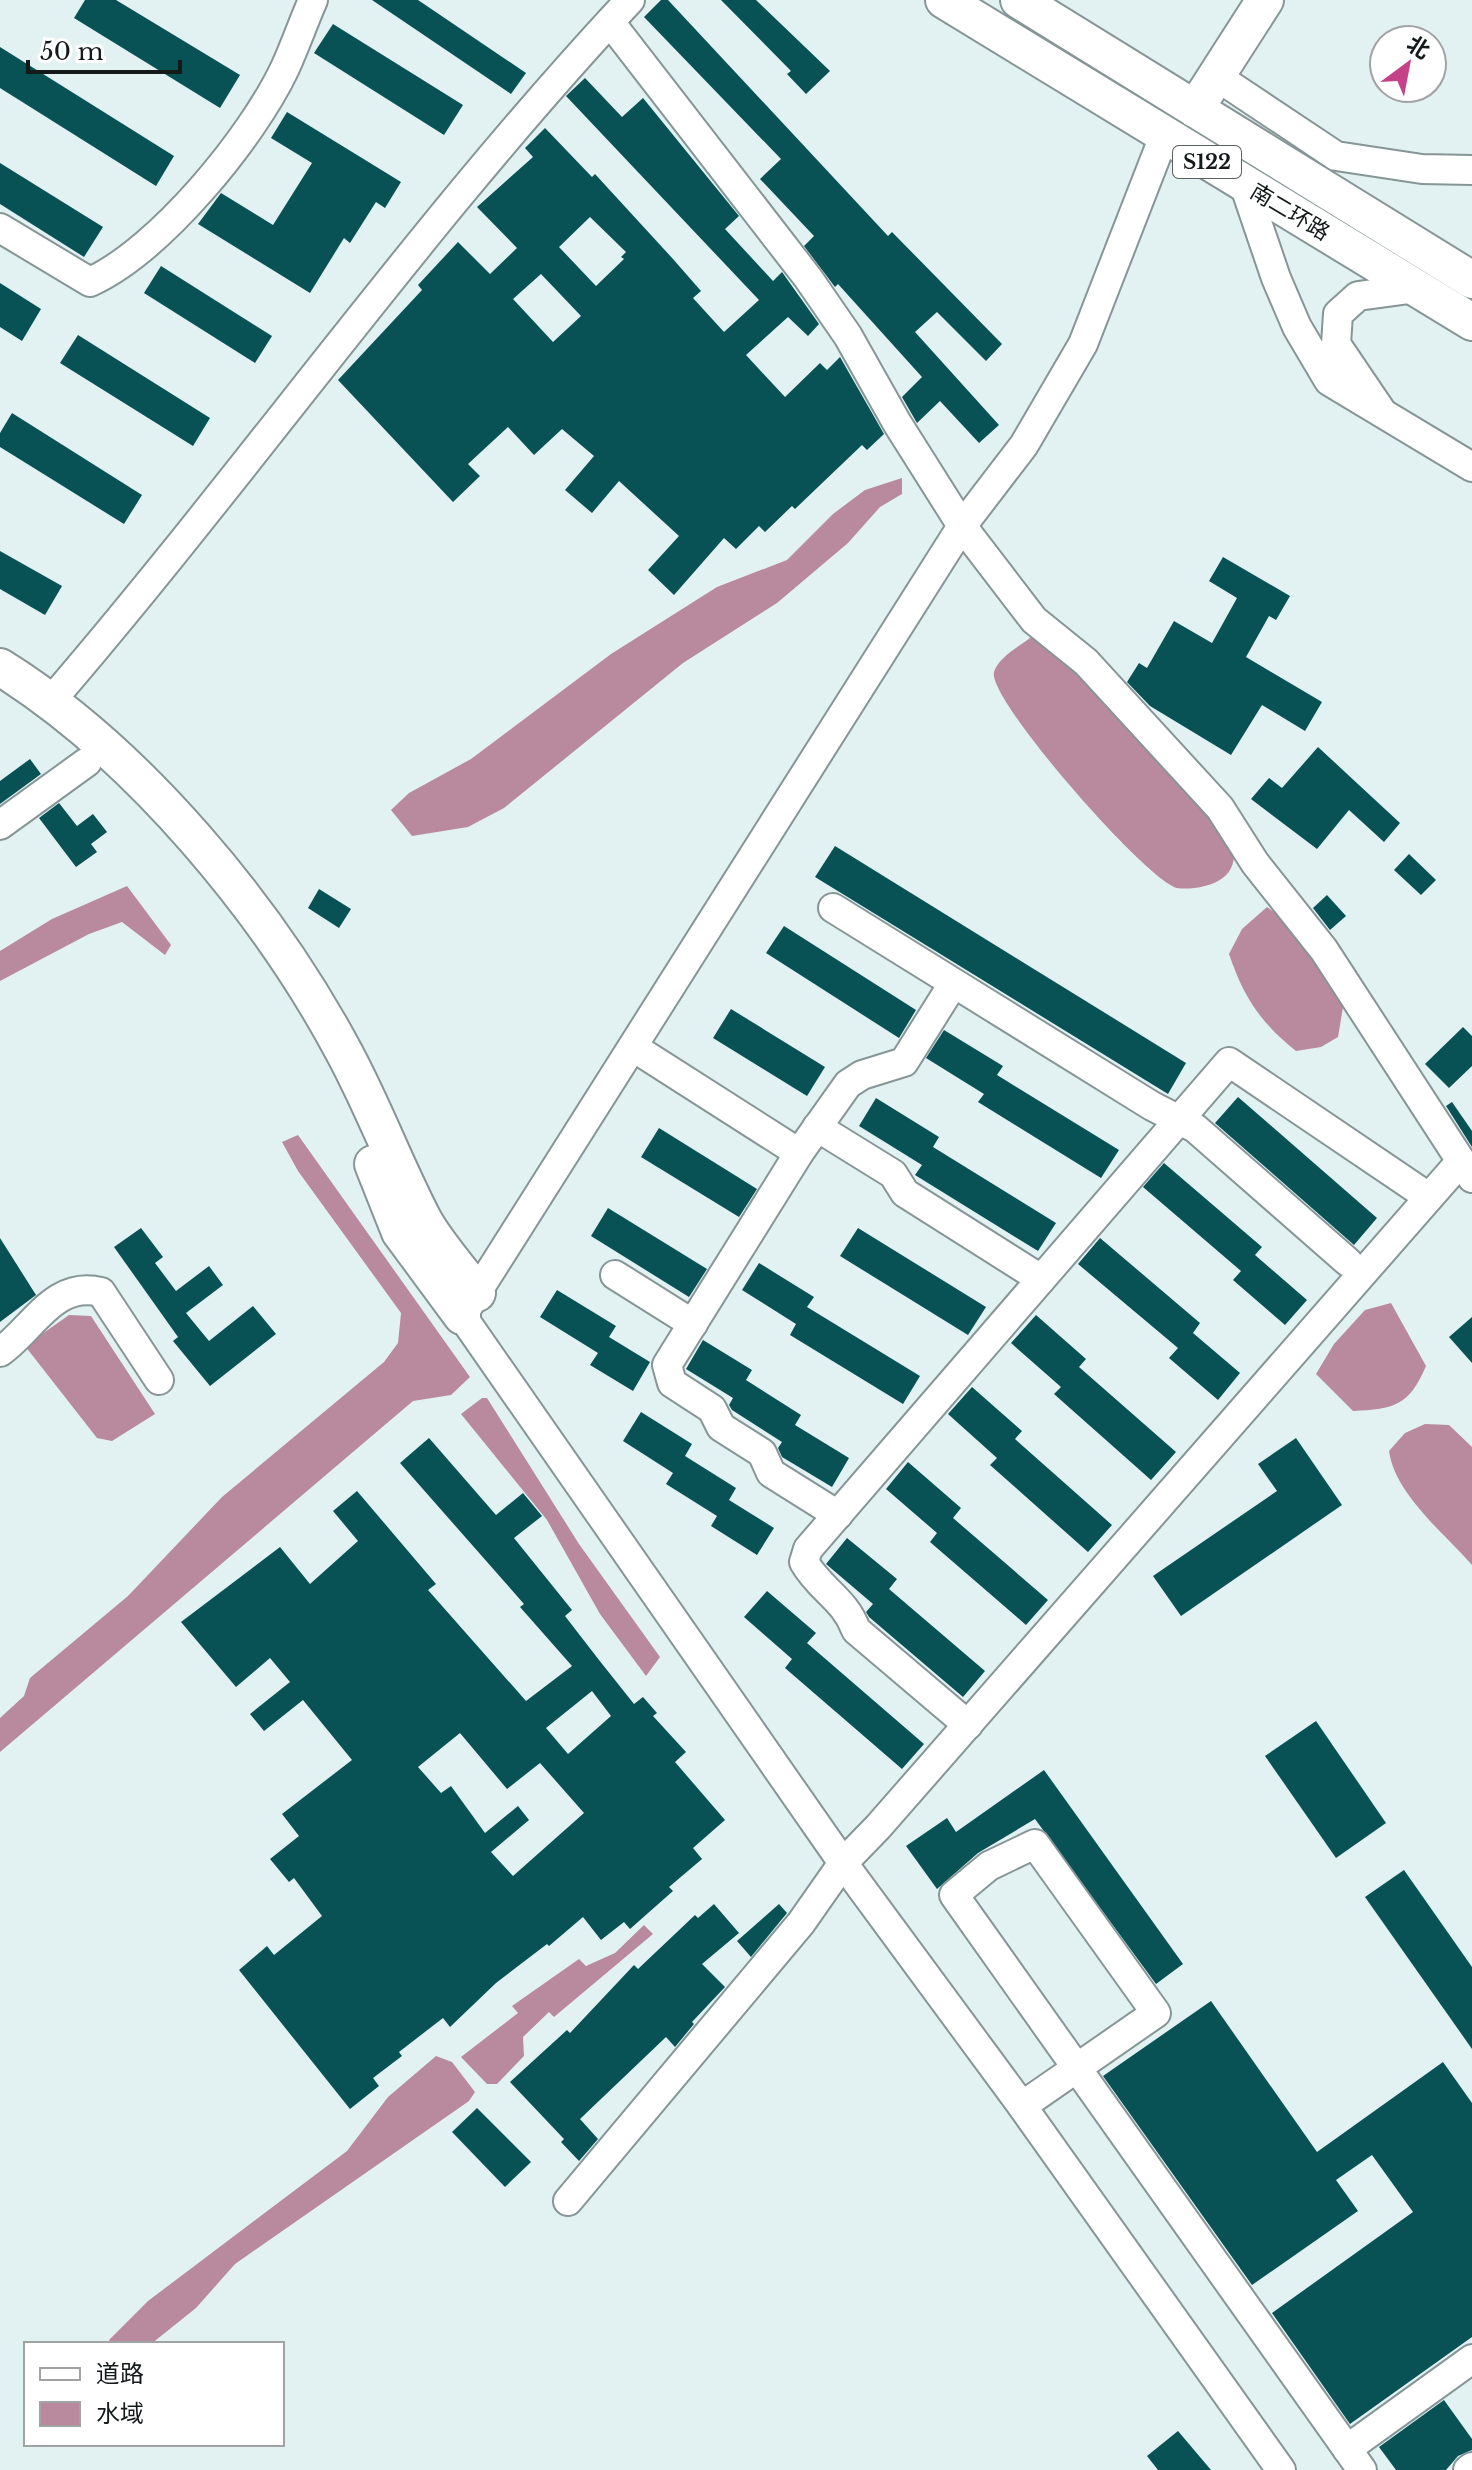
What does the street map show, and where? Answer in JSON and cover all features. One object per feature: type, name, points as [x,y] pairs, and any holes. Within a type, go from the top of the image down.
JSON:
[{"type":"main road","name":"南二环路","points":[[944,0],[1472,322]]},
{"type":"main road","name":"南二环路","points":[[1019,0],[1472,280]]},
{"type":"main road","points":[[1195,109],[1265,0]]},
{"type":"main road","points":[[0,667],[50,702],[154,795],[245,898],[343,1051],[424,1221],[469,1304]]},
{"type":"main road","points":[[0,692],[36,717],[151,822],[263,961],[340,1093],[400,1232],[469,1304]]},
{"type":"street","points":[[0,228],[90,282],[117,269],[174,217],[251,127],[284,70],[313,0]]},
{"type":"street","points":[[50,702],[281,422],[443,216],[630,0]]},
{"type":"street","points":[[568,2201],[801,1923],[843,1863],[968,1725],[1427,1196],[1466,1170],[1324,950],[1255,863],[1220,808],[1086,662],[1034,620],[962,526],[897,423],[848,336],[808,278],[610,22]]},
{"type":"street","points":[[1216,76],[1336,156],[1422,169],[1472,170]]},
{"type":"street","points":[[1164,136],[1083,344],[1024,445],[962,526],[469,1304],[843,1863],[1022,2106],[1270,2466]]},
{"type":"street","points":[[1244,184],[1276,278],[1297,327],[1329,381],[1387,419],[1472,467]]},
{"type":"street","points":[[1387,419],[1336,344],[1338,314],[1358,296],[1417,288]]},
{"type":"street","points":[[0,825],[87,762]]},
{"type":"street","points":[[833,908],[953,984],[1195,1128],[1348,1262]]},
{"type":"street","points":[[838,1515],[771,1473],[762,1453],[721,1427],[712,1409],[672,1383],[667,1365],[799,1153],[848,1084],[862,1075],[904,1062],[953,984]]},
{"type":"street","points":[[633,1047],[799,1153]]},
{"type":"street","points":[[968,1725],[856,1630],[849,1610],[811,1575],[804,1562],[808,1549],[1229,1062],[1427,1196]]},
{"type":"street","points":[[817,1127],[893,1174],[905,1193],[1041,1279]]},
{"type":"street","points":[[615,1275],[693,1324]]},
{"type":"street","points":[[0,1352],[51,1303],[70,1292],[91,1289],[101,1292],[159,1380]]},
{"type":"street","points":[[1022,2106],[1076,2069],[1156,2013],[1035,1844],[989,1866],[954,1895],[1076,2069],[1355,2459],[1472,2359]]},
{"type":"water","points":[[902,478],[902,494],[880,507],[848,543],[777,603],[683,663],[504,808],[468,827],[412,836],[391,810],[409,793],[471,759],[611,654],[717,587],[787,560],[833,514],[865,490]]},
{"type":"water","points":[[1034,635],[1065,660],[1234,845],[1232,866],[1223,878],[1209,885],[1187,889],[1177,888],[1160,878],[1104,824],[1041,750],[1015,716],[999,689],[994,672],[1006,656]]},
{"type":"water","points":[[127,886],[171,945],[165,955],[122,922],[89,934],[0,981],[0,951],[52,919]]},
{"type":"water","points":[[1267,907],[1285,920],[1344,1001],[1338,1037],[1321,1047],[1296,1051],[1283,1040],[1255,1008],[1235,970],[1229,954],[1242,929]]},
{"type":"water","points":[[298,1135],[470,1377],[451,1395],[413,1401],[0,1752],[0,1718],[24,1696],[30,1678],[128,1596],[222,1497],[384,1362],[398,1343],[401,1313],[298,1171],[282,1142]]},
{"type":"water","points":[[1391,1303],[1426,1366],[1413,1390],[1398,1403],[1379,1409],[1353,1411],[1316,1374],[1334,1344],[1365,1310]]},
{"type":"water","points":[[69,1315],[91,1316],[155,1414],[112,1441],[97,1438],[25,1346]]},
{"type":"water","points":[[482,1398],[487,1398],[579,1544],[660,1657],[646,1676],[600,1614],[547,1520],[461,1414]]},
{"type":"water","points":[[1425,1424],[1449,1425],[1472,1447],[1472,1565],[1422,1512],[1393,1467],[1389,1451],[1405,1433]]},
{"type":"water","points":[[644,1925],[653,1934],[554,2017],[549,2012],[523,2037],[524,2056],[497,2084],[487,2084],[461,2057],[518,2013],[512,2006],[579,1959],[586,1966],[615,1953]]},
{"type":"water","points":[[436,2056],[452,2062],[475,2092],[469,2101],[235,2264],[196,2308],[154,2342],[110,2342],[109,2340],[148,2301],[347,2151],[388,2097]]},
{"type":"building","points":[[85,0],[116,0],[240,75],[220,108],[74,18]]},
{"type":"building","points":[[372,0],[418,0],[526,73],[511,94]]},
{"type":"building","points":[[661,0],[668,0],[888,236],[892,232],[1002,344],[986,361],[937,312],[915,332],[999,425],[979,443],[940,401],[917,423],[902,397],[922,377],[838,284],[835,287],[804,246],[814,236],[760,179],[781,159],[644,17]]},
{"type":"building","points":[[721,0],[756,0],[830,71],[806,94],[787,74],[791,71]]},
{"type":"building","points":[[333,24],[463,105],[444,135],[314,53]]},
{"type":"building","points":[[0,47],[174,156],[156,186],[0,88]]},
{"type":"building","points":[[585,78],[622,117],[643,98],[739,216],[725,229],[773,281],[782,272],[819,324],[808,336],[788,317],[746,355],[785,397],[820,363],[827,370],[840,357],[884,434],[867,450],[862,445],[795,509],[792,506],[765,532],[759,526],[736,549],[724,538],[674,595],[648,570],[679,536],[619,481],[592,513],[565,490],[594,456],[562,429],[534,455],[508,427],[468,464],[480,476],[453,502],[338,380],[422,290],[418,285],[458,242],[490,274],[517,248],[477,207],[533,157],[525,148],[545,128],[592,177],[595,174],[673,259],[701,291],[693,298],[724,332],[759,300],[566,96]],"holes":[[[590,217],[626,252],[621,257],[624,259],[596,286],[559,247]],[[541,274],[581,316],[553,342],[513,299]]]},
{"type":"building","points":[[287,112],[401,182],[385,208],[376,202],[350,243],[344,238],[310,293],[198,224],[221,193],[273,225],[312,163],[271,138]]},
{"type":"building","points":[[0,163],[103,227],[84,257],[0,204]]},
{"type":"building","points":[[161,266],[272,336],[255,363],[144,293]]},
{"type":"building","points":[[0,283],[41,309],[22,341],[0,327]]},
{"type":"building","points":[[78,335],[210,418],[193,446],[60,363]]},
{"type":"building","points":[[12,413],[142,495],[124,524],[0,447],[0,433]]},
{"type":"building","points":[[0,551],[62,586],[45,615],[0,589]]},
{"type":"building","points":[[1223,557],[1290,596],[1276,620],[1269,616],[1246,657],[1322,702],[1305,731],[1262,705],[1231,755],[1150,706],[1127,682],[1139,663],[1147,668],[1174,621],[1212,643],[1237,598],[1209,581]]},
{"type":"building","points":[[1318,747],[1400,823],[1384,842],[1349,810],[1317,849],[1251,799],[1269,778],[1282,788]]},
{"type":"building","points":[[30,759],[41,774],[0,804],[0,781]]},
{"type":"building","points":[[59,803],[77,826],[93,814],[107,832],[91,844],[97,852],[76,867],[39,818]]},
{"type":"building","points":[[835,846],[1186,1063],[1168,1094],[815,877]]},
{"type":"building","points":[[1409,854],[1436,880],[1421,895],[1394,870]]},
{"type":"building","points":[[319,889],[351,909],[339,928],[308,908]]},
{"type":"building","points":[[1327,895],[1346,916],[1330,930],[1313,908]]},
{"type":"building","points":[[784,926],[916,1010],[899,1038],[766,953]]},
{"type":"building","points":[[731,1009],[825,1067],[807,1096],[713,1038]]},
{"type":"building","points":[[1463,1027],[1472,1036],[1472,1066],[1449,1088],[1425,1064]]},
{"type":"building","points":[[944,1030],[1003,1066],[997,1075],[1119,1150],[1101,1178],[978,1102],[984,1094],[926,1058]]},
{"type":"building","points":[[1238,1097],[1377,1218],[1354,1245],[1215,1123]]},
{"type":"building","points":[[876,1098],[939,1137],[933,1147],[1056,1223],[1038,1251],[915,1175],[922,1165],[859,1126]]},
{"type":"building","points":[[1452,1102],[1472,1131],[1472,1147],[1446,1106]]},
{"type":"building","points":[[659,1128],[757,1189],[739,1217],[641,1157]]},
{"type":"building","points":[[1164,1163],[1262,1247],[1255,1255],[1307,1300],[1285,1325],[1233,1280],[1241,1271],[1143,1187]]},
{"type":"building","points":[[608,1208],[707,1269],[689,1297],[591,1236]]},
{"type":"building","points":[[141,1228],[163,1257],[155,1263],[176,1291],[209,1266],[223,1285],[186,1313],[209,1341],[253,1306],[276,1334],[210,1386],[173,1341],[178,1337],[114,1247]]},
{"type":"building","points":[[858,1228],[986,1307],[968,1335],[840,1256]]},
{"type":"building","points":[[0,1238],[36,1295],[0,1322]]},
{"type":"building","points":[[1100,1238],[1200,1323],[1193,1333],[1240,1373],[1218,1400],[1169,1358],[1178,1348],[1078,1264]]},
{"type":"building","points":[[759,1263],[814,1297],[807,1307],[920,1376],[903,1404],[790,1335],[796,1324],[742,1290]]},
{"type":"building","points":[[557,1290],[616,1326],[609,1337],[650,1362],[633,1391],[590,1365],[598,1353],[540,1317]]},
{"type":"building","points":[[1036,1315],[1086,1359],[1079,1367],[1176,1452],[1151,1480],[1054,1394],[1061,1387],[1011,1343]]},
{"type":"building","points":[[1472,1317],[1472,1363],[1449,1337]]},
{"type":"building","points":[[703,1340],[752,1370],[746,1380],[801,1415],[795,1425],[849,1458],[832,1487],[782,1457],[778,1448],[782,1442],[732,1410],[729,1405],[733,1398],[686,1369]]},
{"type":"building","points":[[972,1387],[1022,1431],[1015,1439],[1112,1525],[1088,1552],[990,1465],[997,1458],[948,1414]]},
{"type":"building","points":[[641,1412],[692,1444],[685,1456],[736,1488],[729,1500],[774,1528],[757,1555],[711,1526],[717,1516],[666,1484],[673,1473],[623,1441]]},
{"type":"building","points":[[429,1438],[496,1515],[523,1493],[542,1516],[514,1538],[572,1610],[565,1616],[634,1704],[643,1697],[657,1713],[653,1716],[686,1752],[675,1762],[725,1820],[693,1848],[702,1859],[669,1887],[673,1891],[630,1929],[624,1922],[601,1940],[583,1917],[549,1946],[547,1944],[496,1983],[450,2027],[443,2018],[399,2052],[402,2056],[373,2078],[379,2086],[350,2109],[239,1970],[267,1946],[274,1955],[322,1916],[294,1878],[289,1882],[270,1859],[299,1836],[282,1814],[352,1760],[303,1700],[264,1731],[250,1714],[290,1682],[270,1658],[236,1687],[181,1622],[280,1547],[310,1584],[358,1541],[333,1511],[357,1491],[436,1584],[428,1590],[526,1701],[572,1666],[520,1607],[524,1604],[400,1463]],"holes":[[[592,1691],[611,1716],[568,1754],[546,1728]],[[460,1733],[507,1789],[540,1763],[584,1813],[513,1876],[491,1852],[529,1820],[518,1806],[485,1833],[451,1786],[441,1793],[418,1767]]]},
{"type":"building","points":[[1296,1438],[1342,1505],[1181,1616],[1153,1576],[1277,1491],[1258,1464]]},
{"type":"building","points":[[908,1462],[961,1508],[953,1518],[1048,1600],[1026,1625],[930,1542],[937,1533],[886,1489]]},
{"type":"building","points":[[847,1538],[897,1579],[889,1589],[985,1671],[963,1697],[869,1617],[866,1612],[873,1604],[826,1564]]},
{"type":"building","points":[[767,1591],[816,1633],[807,1643],[924,1744],[902,1769],[785,1668],[792,1659],[744,1617]]},
{"type":"building","points":[[1316,1721],[1386,1823],[1336,1858],[1265,1756]]},
{"type":"building","points":[[1044,1770],[1183,1964],[1156,1984],[1035,1819],[978,1853],[937,1889],[906,1846],[947,1818],[956,1832]]},
{"type":"building","points":[[1404,1870],[1472,1967],[1472,2049],[1365,1897]]},
{"type":"building","points":[[714,1904],[739,1933],[702,1964],[725,1987],[692,2022],[694,2024],[675,2047],[666,2037],[580,2119],[598,2139],[579,2161],[561,2142],[564,2139],[510,2082],[567,2030],[570,2033],[634,1965],[638,1969],[695,1915],[698,1918]]},
{"type":"building","points":[[779,1904],[787,1913],[751,1957],[737,1941]]},
{"type":"building","points":[[1211,2001],[1317,2152],[1443,2062],[1472,2103],[1472,2337],[1350,2424],[1272,2313],[1413,2212],[1372,2155],[1336,2180],[1358,2211],[1252,2285],[1103,2076]]},
{"type":"building","points":[[477,2108],[531,2162],[505,2187],[452,2132]]},
{"type":"building","points":[[1444,2400],[1472,2439],[1472,2450],[1458,2456],[1446,2470],[1396,2470],[1379,2447]]},
{"type":"building","points":[[1178,2431],[1211,2470],[1158,2470],[1147,2456]]}]
